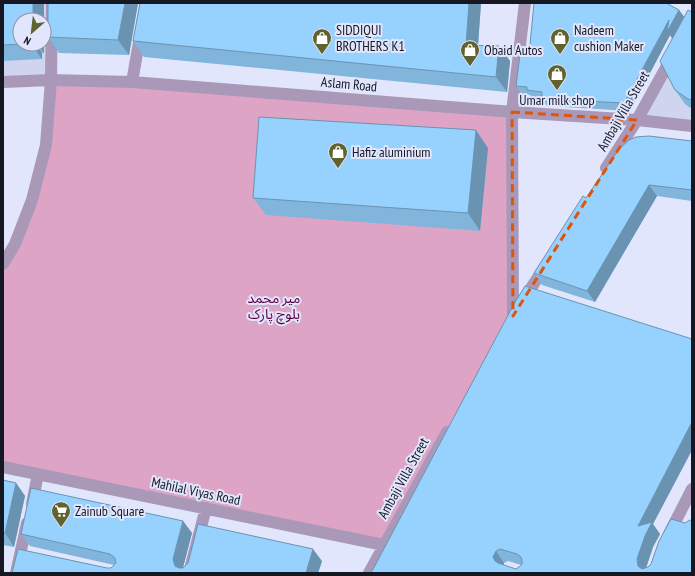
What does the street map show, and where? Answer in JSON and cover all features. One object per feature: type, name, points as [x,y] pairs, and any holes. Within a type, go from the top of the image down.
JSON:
[{"type":"street","points":[[3,264],[15,244],[32,200],[46,145],[51,80],[52,3]]},
{"type":"street","points":[[132,82],[146,3]]},
{"type":"street","points":[[513,316],[512,112],[525,3]]},
{"type":"street","name":"Ambaji Villa Street","points":[[599,180],[637,120],[677,48]]},
{"type":"street","name":"Aslam Road","points":[[3,82],[51,80],[132,82],[512,112],[637,120],[692,126]]},
{"type":"street","points":[[505,329],[552,255]]},
{"type":"street","points":[[531,289],[546,293]]},
{"type":"street","name":"Ambaji Villa Street","points":[[369,573],[452,422]]},
{"type":"street","name":"Mahilal Viyas Road","points":[[3,467],[384,545]]},
{"type":"street","points":[[16,573],[24,553],[38,474]]},
{"type":"street","points":[[663,544],[681,523],[692,489]]},
{"type":"street","points":[[189,573],[206,508]]},
{"type":"highlighted area","points":[[512,112],[637,120],[513,316]]},
{"type":"shaded area","points":[[3,3],[52,3],[52,12],[12,12],[12,52],[51,52],[51,80],[3,82]]},
{"type":"shaded area","points":[[692,20],[692,126],[637,120]]},
{"type":"green space","name":"میر محمد بلوچ پارک","points":[[51,80],[512,112],[512,316],[384,545],[3,467],[3,264],[32,200]]},
{"type":"building","points":[[3,3],[33,3],[33,12],[12,12],[12,45],[3,45]]},
{"type":"building","points":[[48,3],[125,3],[118,40],[52,37],[52,12],[48,12]]},
{"type":"building","points":[[140,3],[469,3],[466,45],[499,46],[496,77],[133,41]]},
{"type":"building","points":[[534,3],[666,3],[679,10],[667,32],[669,20],[624,103],[542,99],[542,92],[527,90],[527,87],[516,86],[520,54],[529,55]]},
{"type":"building","points":[[688,10],[692,12],[692,100],[675,90],[660,61]]},
{"type":"building","points":[[259,117],[476,130],[468,213],[253,198]]},
{"type":"building","points":[[649,136],[692,141],[692,190],[649,185],[587,291],[534,273],[583,196],[586,198],[619,149],[629,140],[636,137]]},
{"type":"building","points":[[525,286],[692,339],[692,422],[638,526],[652,522],[645,536],[637,559],[638,566],[642,569],[648,567],[651,564],[659,541],[671,519],[685,523],[690,520],[692,521],[692,573],[371,573]],"holes":[[[500,549],[517,554],[521,557],[522,564],[516,569],[498,563],[493,557],[496,551]]]},
{"type":"building","points":[[3,480],[16,483],[5,533],[3,533]]},
{"type":"building","points":[[31,488],[183,521],[173,559],[175,566],[179,568],[183,568],[188,563],[198,524],[313,549],[306,573],[12,573],[18,549],[107,568],[111,568],[116,563],[115,558],[110,554],[21,534]]},
{"type":"place","name":"SIDDIQUI BROTHERS K1","points":[[322,55]]},
{"type":"place","name":"Nadeem cushion Maker","points":[[560,55]]},
{"type":"place","name":"Obaid Autos","points":[[470,67]]},
{"type":"place","name":"Umar milk shop","points":[[557,91]]},
{"type":"place","name":"Hafiz aluminium","points":[[338,169]]},
{"type":"place","name":"Zainub Square","points":[[61,528]]}]
